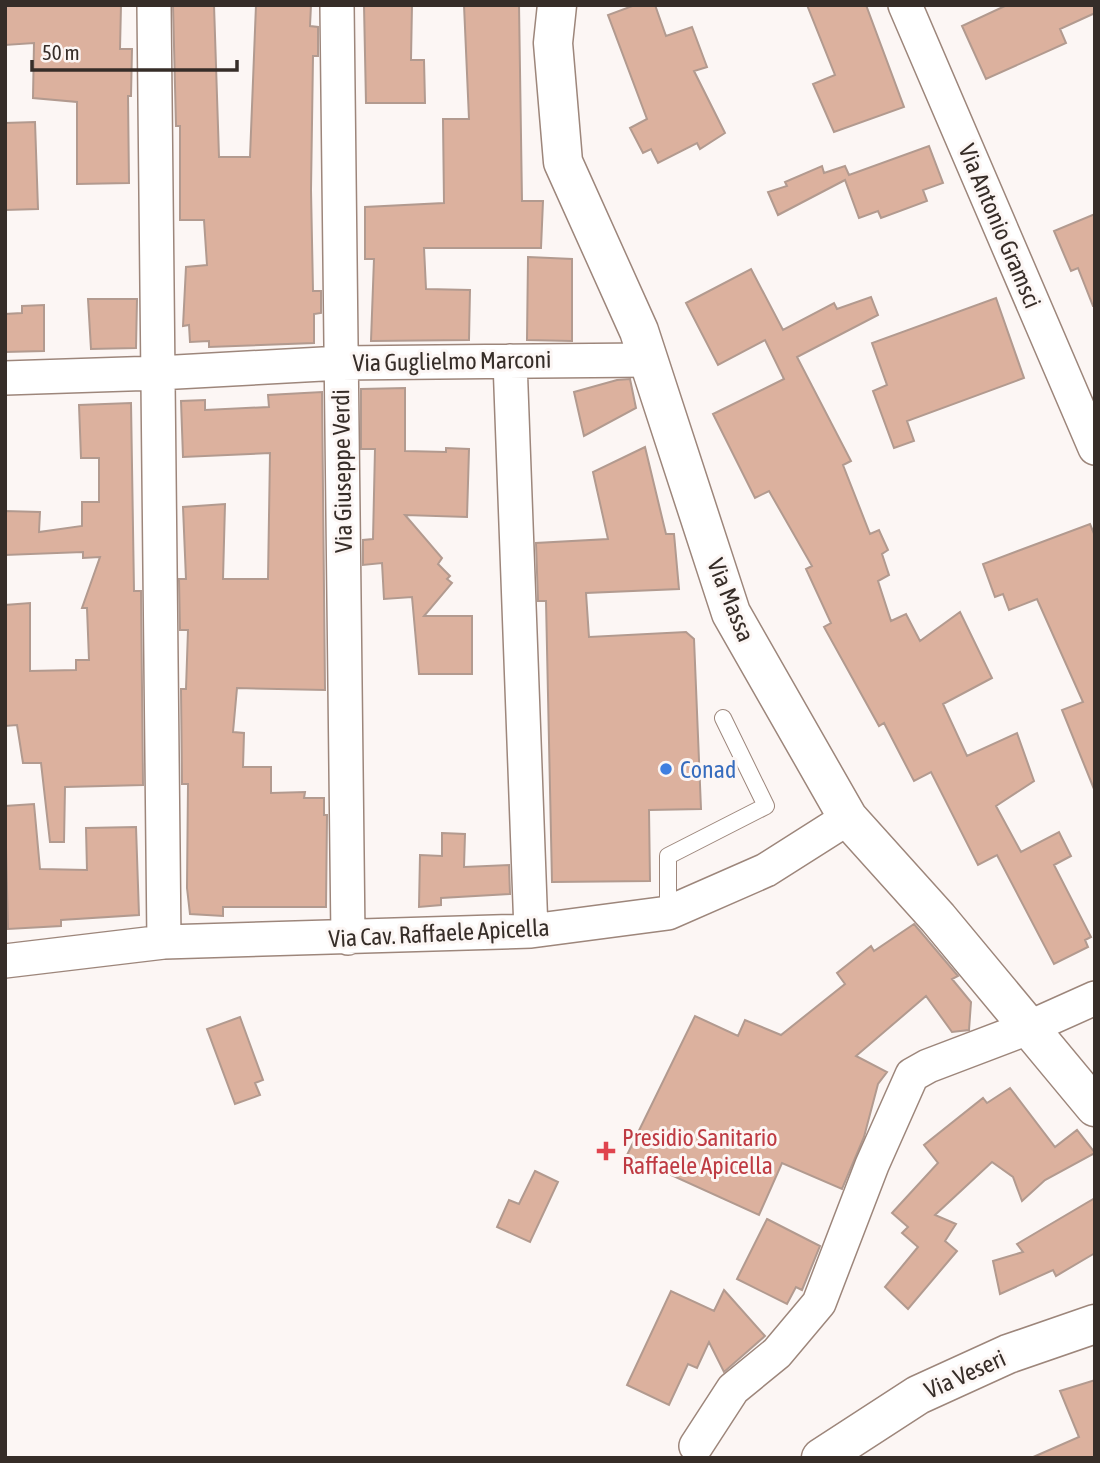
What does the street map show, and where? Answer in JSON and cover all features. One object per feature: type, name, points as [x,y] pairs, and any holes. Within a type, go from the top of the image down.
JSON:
[{"type":"street","points":[[154,5],[164,942]]},
{"type":"street","name":"Via Giuseppe Verdi","points":[[337,5],[348,938]]},
{"type":"street","name":"Via Massa","points":[[557,5],[553,43],[563,162],[639,331],[731,613],[848,818],[938,918],[1095,1108]]},
{"type":"street","name":"Via Antonio Gramsci","points":[[905,5],[1095,448]]},
{"type":"street","name":"Via Guglielmo Marconi","points":[[5,378],[341,363],[648,359]]},
{"type":"street","points":[[510,361],[531,931]]},
{"type":"street","name":"Via Cav. Raffaele Apicella","points":[[5,961],[164,942],[531,931],[668,913],[766,870],[848,818]]},
{"type":"street","points":[[696,1446],[733,1389],[777,1353],[819,1303],[872,1165],[912,1075],[928,1066],[1095,999]]},
{"type":"street","name":"Via Veseri","points":[[838,1453],[918,1395],[1008,1354],[1095,1324]]},
{"type":"lane","points":[[668,913],[668,856],[766,806],[723,718]]},
{"type":"building","points":[[5,5],[121,5],[120,49],[132,49],[131,96],[128,96],[129,183],[77,184],[77,102],[33,98],[34,43],[5,45]]},
{"type":"building","points":[[173,5],[214,5],[219,157],[250,157],[256,5],[311,5],[310,26],[318,27],[318,56],[313,56],[313,291],[321,291],[321,313],[314,314],[314,343],[209,347],[209,341],[190,342],[189,325],[183,326],[186,267],[207,265],[204,220],[180,220],[180,126],[176,126]]},
{"type":"building","points":[[364,5],[412,5],[411,60],[424,60],[425,103],[366,103]]},
{"type":"building","points":[[464,5],[519,5],[522,201],[543,201],[541,248],[424,248],[426,289],[470,290],[469,340],[371,341],[374,259],[365,259],[365,207],[444,203],[443,119],[469,119]]},
{"type":"building","points":[[635,5],[655,5],[666,36],[692,27],[707,67],[694,71],[725,133],[700,149],[697,143],[658,163],[651,149],[643,153],[630,128],[647,119],[608,15]]},
{"type":"building","points":[[807,5],[866,5],[904,107],[834,132],[813,84],[835,75]]},
{"type":"building","points":[[1007,5],[1095,5],[1095,13],[1060,29],[1066,43],[986,79],[962,26]]},
{"type":"building","points":[[35,122],[38,209],[5,210],[5,123]]},
{"type":"building","points":[[929,146],[943,183],[923,190],[927,201],[881,218],[878,211],[859,218],[845,180],[778,215],[768,192],[787,186],[785,182],[822,166],[824,173],[845,166],[849,175]]},
{"type":"building","points":[[1095,214],[1093,306],[1078,268],[1071,271],[1054,231]]},
{"type":"building","points":[[528,257],[572,259],[572,341],[527,340]]},
{"type":"building","points":[[751,269],[783,330],[834,303],[837,309],[871,297],[878,315],[797,357],[851,461],[843,465],[870,534],[879,530],[888,550],[882,554],[889,575],[878,581],[891,621],[906,614],[920,641],[960,612],[992,678],[943,704],[967,756],[1017,733],[1034,781],[996,806],[1021,852],[1059,832],[1071,856],[1054,865],[1091,937],[1085,940],[1088,947],[1054,964],[997,855],[978,865],[931,772],[914,781],[884,723],[879,726],[824,627],[831,623],[806,569],[812,566],[769,491],[755,498],[713,414],[784,379],[765,340],[718,365],[686,303]]},
{"type":"building","points":[[996,298],[1024,378],[907,421],[914,441],[894,448],[873,391],[887,385],[872,343]]},
{"type":"building","points":[[88,299],[137,299],[136,348],[91,349]]},
{"type":"building","points":[[44,305],[44,351],[5,352],[5,314],[22,313],[22,306]]},
{"type":"building","points":[[630,379],[636,408],[584,436],[574,392]]},
{"type":"building","points":[[405,388],[405,451],[446,452],[446,448],[469,449],[467,517],[405,515],[442,558],[438,564],[450,576],[447,579],[452,583],[424,616],[472,616],[472,674],[419,674],[412,597],[384,599],[382,563],[363,565],[363,540],[373,539],[375,449],[361,449],[361,389]]},
{"type":"building","points":[[322,392],[325,690],[237,688],[233,732],[244,733],[243,767],[271,767],[271,793],[305,792],[304,798],[324,798],[324,815],[327,815],[326,907],[223,907],[223,916],[190,914],[187,888],[188,784],[182,784],[181,689],[186,689],[188,630],[180,630],[179,579],[186,579],[183,507],[225,504],[223,579],[268,579],[270,453],[183,457],[181,401],[205,400],[205,410],[269,407],[268,395]]},
{"type":"building","points":[[131,403],[134,591],[141,591],[143,785],[65,787],[64,842],[50,842],[41,763],[23,763],[17,725],[5,726],[5,605],[30,603],[30,671],[76,670],[76,660],[89,660],[87,608],[82,608],[100,557],[83,558],[83,552],[5,555],[5,511],[40,512],[39,532],[82,526],[82,502],[99,502],[99,458],[81,458],[79,405]]},
{"type":"building","points":[[645,447],[666,534],[674,534],[679,589],[586,593],[589,637],[686,632],[694,639],[701,809],[649,810],[650,881],[552,882],[546,601],[538,601],[536,543],[608,539],[593,472]]},
{"type":"building","points":[[1090,524],[1095,536],[1094,789],[1062,710],[1083,702],[1037,599],[1009,610],[1003,594],[995,597],[983,564]]},
{"type":"building","points":[[34,804],[40,869],[87,870],[86,828],[136,827],[139,915],[61,920],[61,926],[8,929],[5,806]]},
{"type":"building","points":[[442,833],[465,834],[464,867],[509,865],[510,894],[441,898],[441,905],[419,907],[420,855],[442,856]]},
{"type":"building","points":[[914,924],[958,976],[952,979],[971,1002],[969,1030],[952,1032],[926,996],[856,1056],[887,1072],[878,1084],[864,1137],[842,1189],[782,1163],[759,1215],[627,1155],[695,1016],[738,1036],[745,1020],[781,1035],[845,984],[837,973],[871,946],[874,951]]},
{"type":"building","points":[[240,1017],[263,1080],[255,1083],[260,1095],[235,1104],[207,1029]]},
{"type":"building","points":[[1010,1088],[1055,1147],[1077,1130],[1095,1153],[1045,1180],[1022,1201],[1013,1177],[992,1162],[935,1215],[956,1224],[945,1241],[957,1251],[908,1309],[885,1287],[918,1247],[902,1233],[908,1227],[892,1213],[938,1163],[924,1145],[983,1098],[987,1103]]},
{"type":"building","points":[[535,1171],[558,1182],[530,1242],[497,1227],[509,1200],[519,1204]]},
{"type":"building","points":[[1095,1198],[1095,1253],[1056,1276],[1053,1270],[1000,1294],[993,1261],[1023,1252],[1017,1244]]},
{"type":"building","points":[[767,1219],[820,1246],[802,1290],[796,1287],[787,1304],[737,1279]]},
{"type":"building","points":[[724,1290],[765,1336],[724,1372],[709,1342],[697,1368],[688,1364],[669,1405],[627,1385],[671,1291],[714,1311]]},
{"type":"building","points":[[1095,1380],[1095,1458],[1031,1458],[1079,1437],[1060,1391]]},
{"type":"place","name":"Conad","points":[[666,769]]},
{"type":"place","name":"Presidio Sanitario Raffaele Apicella","points":[[606,1151]]}]
